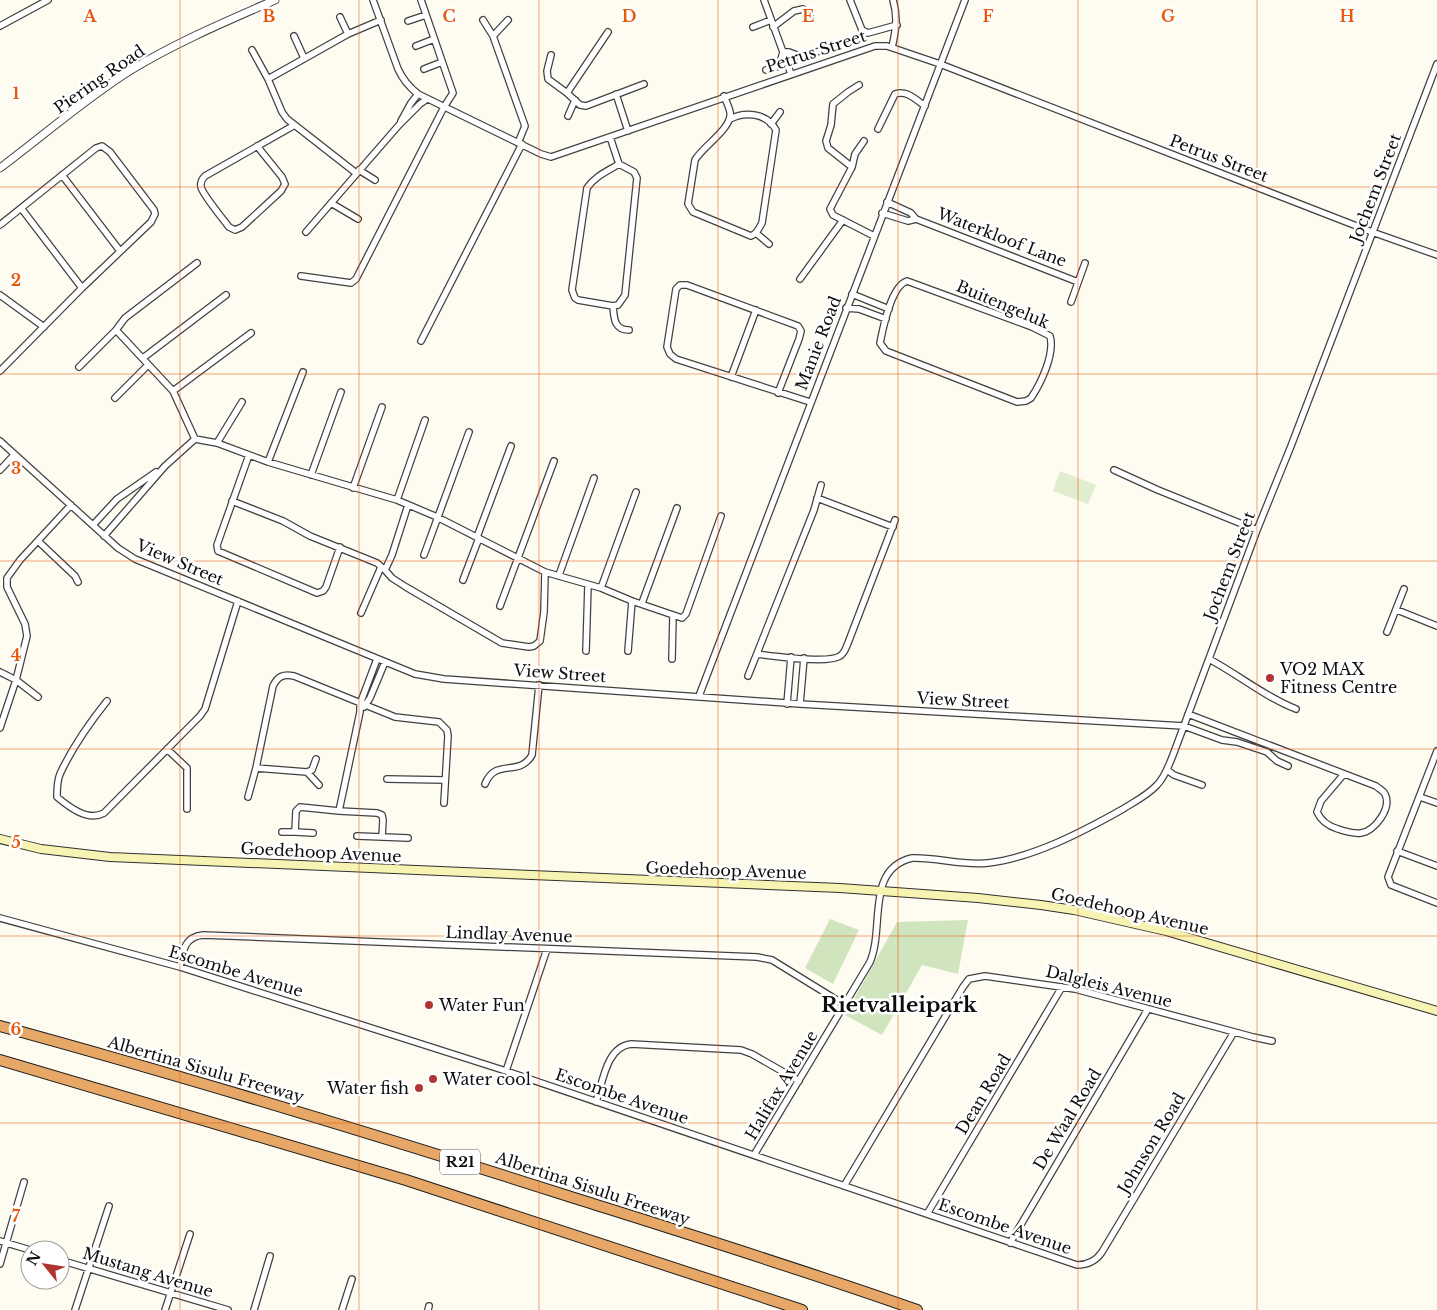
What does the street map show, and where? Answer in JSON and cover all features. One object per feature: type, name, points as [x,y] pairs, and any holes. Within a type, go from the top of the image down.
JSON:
[{"type":"highway","name":"Albertina Sisulu Freeway","points":[[0,1026],[174,1074],[416,1148],[826,1278],[917,1310]]},
{"type":"highway","name":"R21","points":[[0,1060],[406,1180],[670,1265],[802,1310]]},
{"type":"main road","name":"Goedehoop Avenue","points":[[0,839],[41,849],[110,857],[880,890],[1041,905],[1144,925],[1437,1012]]},
{"type":"street","points":[[0,26],[48,0]]},
{"type":"street","name":"Piering Road","points":[[0,168],[132,70],[163,52],[275,0]]},
{"type":"street","name":"Petrus Street","points":[[373,0],[402,77],[411,89],[427,99],[541,154],[551,156],[875,46],[887,46],[940,64],[1372,232],[1437,255]]},
{"type":"street","points":[[301,276],[351,283],[356,279],[453,92],[421,0]]},
{"type":"street","points":[[764,0],[791,74]]},
{"type":"street","points":[[850,0],[862,30],[868,33],[897,24]]},
{"type":"street","points":[[892,47],[897,24],[897,14],[893,0]]},
{"type":"street","name":"Manie Road","points":[[699,696],[886,202],[965,0]]},
{"type":"street","points":[[773,27],[794,11],[803,9],[810,14]]},
{"type":"street","points":[[408,21],[426,15]]},
{"type":"street","points":[[340,16],[348,34]]},
{"type":"street","points":[[268,78],[348,34],[380,20]]},
{"type":"street","points":[[421,341],[520,144],[525,126],[493,36],[483,20]]},
{"type":"street","points":[[493,36],[508,20]]},
{"type":"street","points":[[753,27],[771,20]]},
{"type":"street","points":[[567,93],[608,32]]},
{"type":"street","points":[[294,36],[304,58]]},
{"type":"street","points":[[416,46],[434,39]]},
{"type":"street","points":[[783,52],[789,52],[802,57],[834,46]]},
{"type":"street","points":[[252,50],[268,78],[284,116],[293,126],[357,171],[375,180]]},
{"type":"street","points":[[766,70],[779,66],[783,52]]},
{"type":"street","points":[[551,54],[547,71],[548,79],[580,105],[586,106],[644,84]]},
{"type":"street","points":[[424,69],[442,62]]},
{"type":"street","name":"Jochem Street","points":[[880,890],[888,872],[897,864],[908,859],[917,858],[970,864],[989,863],[1007,859],[1069,838],[1111,816],[1157,786],[1167,770],[1257,530],[1437,64]]},
{"type":"street","points":[[852,166],[828,148],[826,141],[831,125],[833,104],[859,85]]},
{"type":"street","points":[[878,130],[895,94],[907,93],[925,106]]},
{"type":"street","points":[[399,125],[410,103],[418,94]]},
{"type":"street","points":[[616,94],[628,131]]},
{"type":"street","points":[[724,96],[730,112],[730,119]]},
{"type":"street","points":[[306,232],[357,171],[399,125],[427,99]]},
{"type":"street","points":[[568,116],[575,100]]},
{"type":"street","points":[[771,124],[780,112]]},
{"type":"street","points":[[738,115],[758,115],[771,124],[776,134],[762,223],[756,233],[748,235],[693,212],[688,204],[695,160],[730,119],[738,115]]},
{"type":"street","points":[[257,146],[282,177],[284,184],[281,192],[242,227],[235,230],[229,227],[202,190],[201,183],[206,176],[257,146],[293,126]]},
{"type":"street","points":[[610,137],[619,164],[634,172],[637,183],[625,295],[618,305],[613,306],[578,300],[575,298],[572,290],[587,188],[592,181],[619,164]]},
{"type":"street","points":[[864,142],[855,154],[852,166],[830,209],[833,214],[874,236]]},
{"type":"street","points":[[0,225],[96,148],[102,146],[110,152],[155,214],[151,222],[0,371]]},
{"type":"street","points":[[62,175],[120,251]]},
{"type":"street","name":"Waterkloof Lane","points":[[886,202],[911,213],[916,219]]},
{"type":"street","points":[[332,203],[358,219]]},
{"type":"street","points":[[21,208],[82,288]]},
{"type":"street","name":"Waterkloof Lane","points":[[882,213],[908,220],[916,219],[1078,282]]},
{"type":"street","points":[[800,279],[843,220]]},
{"type":"street","points":[[756,233],[769,244]]},
{"type":"street","points":[[79,367],[132,312],[197,263]]},
{"type":"street","name":"Waterkloof Lane","points":[[1071,302],[1085,263]]},
{"type":"street","name":"Buitengeluk","points":[[904,282],[911,282],[1044,332],[1050,336],[1052,344],[1051,354],[1035,392],[1031,398],[1020,403],[886,351],[880,343],[889,309],[899,286],[904,282]]},
{"type":"street","points":[[778,393],[800,331],[795,324],[687,285],[680,285],[676,289],[667,347],[670,354],[676,359],[778,393],[810,402]]},
{"type":"street","points":[[852,294],[889,309]]},
{"type":"street","points":[[0,295],[44,327]]},
{"type":"street","points":[[143,358],[226,295]]},
{"type":"street","points":[[613,306],[616,325],[622,330],[629,330]]},
{"type":"street","points":[[846,308],[859,309],[886,319]]},
{"type":"street","points":[[731,377],[756,310]]},
{"type":"street","points":[[116,330],[173,391],[195,439]]},
{"type":"street","points":[[173,391],[251,332]]},
{"type":"street","points":[[115,398],[148,365]]},
{"type":"street","points":[[268,462],[303,372]]},
{"type":"street","points":[[311,475],[341,392]]},
{"type":"street","points":[[217,443],[242,402]]},
{"type":"street","points":[[353,488],[382,407]]},
{"type":"street","points":[[397,500],[425,420]]},
{"type":"street","points":[[424,555],[469,432]]},
{"type":"street","points":[[195,439],[217,443],[268,462],[397,500],[437,517],[545,572],[601,588],[682,618],[686,614],[721,516]]},
{"type":"street","points":[[104,536],[165,466],[195,439]]},
{"type":"street","name":"View Street","points":[[0,442],[104,536],[134,559],[415,674],[444,679],[699,696],[787,704],[1184,726],[1222,740],[1237,742],[1267,752],[1277,761],[1288,766]]},
{"type":"street","points":[[463,580],[511,446]]},
{"type":"street","points":[[0,470],[14,455]]},
{"type":"street","points":[[249,455],[216,545],[218,551],[317,593],[323,591],[326,587],[340,547]]},
{"type":"street","points":[[500,606],[554,461]]},
{"type":"street","points":[[93,525],[117,499],[165,466]]},
{"type":"street","points":[[1114,470],[1257,530]]},
{"type":"street","points":[[558,575],[594,478]]},
{"type":"street","points":[[748,676],[820,486]]},
{"type":"street","points":[[601,588],[636,492]]},
{"type":"street","points":[[817,498],[892,526]]},
{"type":"street","points":[[232,501],[283,521],[310,536],[377,563],[392,578],[406,587],[502,643],[529,646],[538,644],[542,636],[545,572]]},
{"type":"street","points":[[0,728],[25,649],[26,629],[6,583],[9,574],[71,505]]},
{"type":"street","points":[[361,613],[392,555],[408,505]]},
{"type":"street","points":[[642,603],[677,508]]},
{"type":"street","points":[[757,654],[829,659],[840,657],[845,651],[895,520]]},
{"type":"street","points":[[38,541],[75,576],[78,582]]},
{"type":"street","points":[[586,651],[588,585]]},
{"type":"street","points":[[1387,632],[1404,589]]},
{"type":"street","points":[[107,701],[85,732],[60,775],[57,788],[57,797],[68,807],[91,816],[101,815],[205,709],[238,601]]},
{"type":"street","points":[[628,651],[632,601]]},
{"type":"street","points":[[1397,610],[1437,626]]},
{"type":"street","points":[[672,658],[674,616]]},
{"type":"street","points":[[787,704],[791,657]]},
{"type":"street","points":[[339,811],[360,712],[377,658]]},
{"type":"street","points":[[800,704],[804,658]]},
{"type":"street","points":[[1209,660],[1231,670],[1273,699],[1296,709]]},
{"type":"street","points":[[362,705],[385,662]]},
{"type":"street","points":[[0,672],[16,680],[38,697]]},
{"type":"street","points":[[248,797],[273,686],[276,679],[283,675],[294,676],[362,705],[401,718],[434,721],[444,726],[448,736],[444,803]]},
{"type":"street","points":[[485,784],[491,773],[523,765],[532,755],[539,685]]},
{"type":"street","points":[[1188,714],[1376,786],[1386,794],[1386,804],[1382,815],[1373,828],[1361,833],[1332,827],[1324,822],[1317,812],[1322,801],[1344,774]]},
{"type":"street","points":[[167,749],[187,768],[187,809]]},
{"type":"street","points":[[1437,751],[1388,877],[1391,885],[1437,902]]},
{"type":"street","points":[[256,768],[307,772],[312,770],[316,759]]},
{"type":"street","points":[[1167,770],[1174,775],[1202,785]]},
{"type":"street","points":[[307,772],[319,784]]},
{"type":"street","points":[[386,779],[445,780]]},
{"type":"street","points":[[1420,797],[1437,803]]},
{"type":"street","points":[[295,832],[296,811],[299,808],[377,813],[382,815],[382,837]]},
{"type":"street","points":[[282,832],[314,833]]},
{"type":"street","points":[[357,836],[408,838]]},
{"type":"street","points":[[1397,851],[1437,866]]},
{"type":"street","name":"Halifax Avenue","points":[[754,1155],[863,976],[874,950],[880,890]]},
{"type":"street","name":"Escombe Avenue","points":[[0,918],[180,967],[506,1071],[1073,1264],[1087,1264]]},
{"type":"street","name":"Lindlay Avenue","points":[[180,967],[184,946],[192,938],[203,935],[766,958],[845,1004]]},
{"type":"street","points":[[506,1071],[547,949]]},
{"type":"street","name":"Dalgleis Avenue","points":[[844,1186],[969,979],[985,976],[1062,987],[1272,1041]]},
{"type":"street","name":"Dean Road","points":[[927,1214],[1062,987]]},
{"type":"street","name":"De Waal Road","points":[[1010,1243],[1148,1009]]},
{"type":"street","name":"Johnson Road","points":[[1087,1264],[1096,1259],[1102,1252],[1234,1032]]},
{"type":"street","points":[[596,1102],[612,1055],[620,1047],[630,1044],[741,1050],[752,1054],[799,1082]]},
{"type":"street","points":[[0,1264],[24,1182]]},
{"type":"street","points":[[75,1310],[109,1206]]},
{"type":"street","points":[[165,1310],[190,1234]]},
{"type":"street","points":[[0,1241],[20,1247]]},
{"type":"street","points":[[254,1310],[270,1256]]},
{"type":"street","name":"Mustang Avenue","points":[[70,1263],[228,1310]]},
{"type":"street","points":[[342,1310],[352,1278]]},
{"type":"green space","points":[[1060,471],[1096,485],[1088,504],[1053,491]]},
{"type":"green space","points":[[830,919],[859,930],[833,984],[805,968]]},
{"type":"green space","points":[[968,920],[958,974],[922,965],[882,1035],[845,1015],[897,922]]},
{"type":"place","name":"VO2 MAX Fitness Centre","points":[[1270,678]]},
{"type":"place","name":"Water Fun","points":[[429,1005]]},
{"type":"place","name":"Water cool","points":[[433,1079]]},
{"type":"place","name":"Water fish","points":[[419,1088]]},
{"type":"district","name":"Rietvalleipark","points":[[899,1005]]}]
